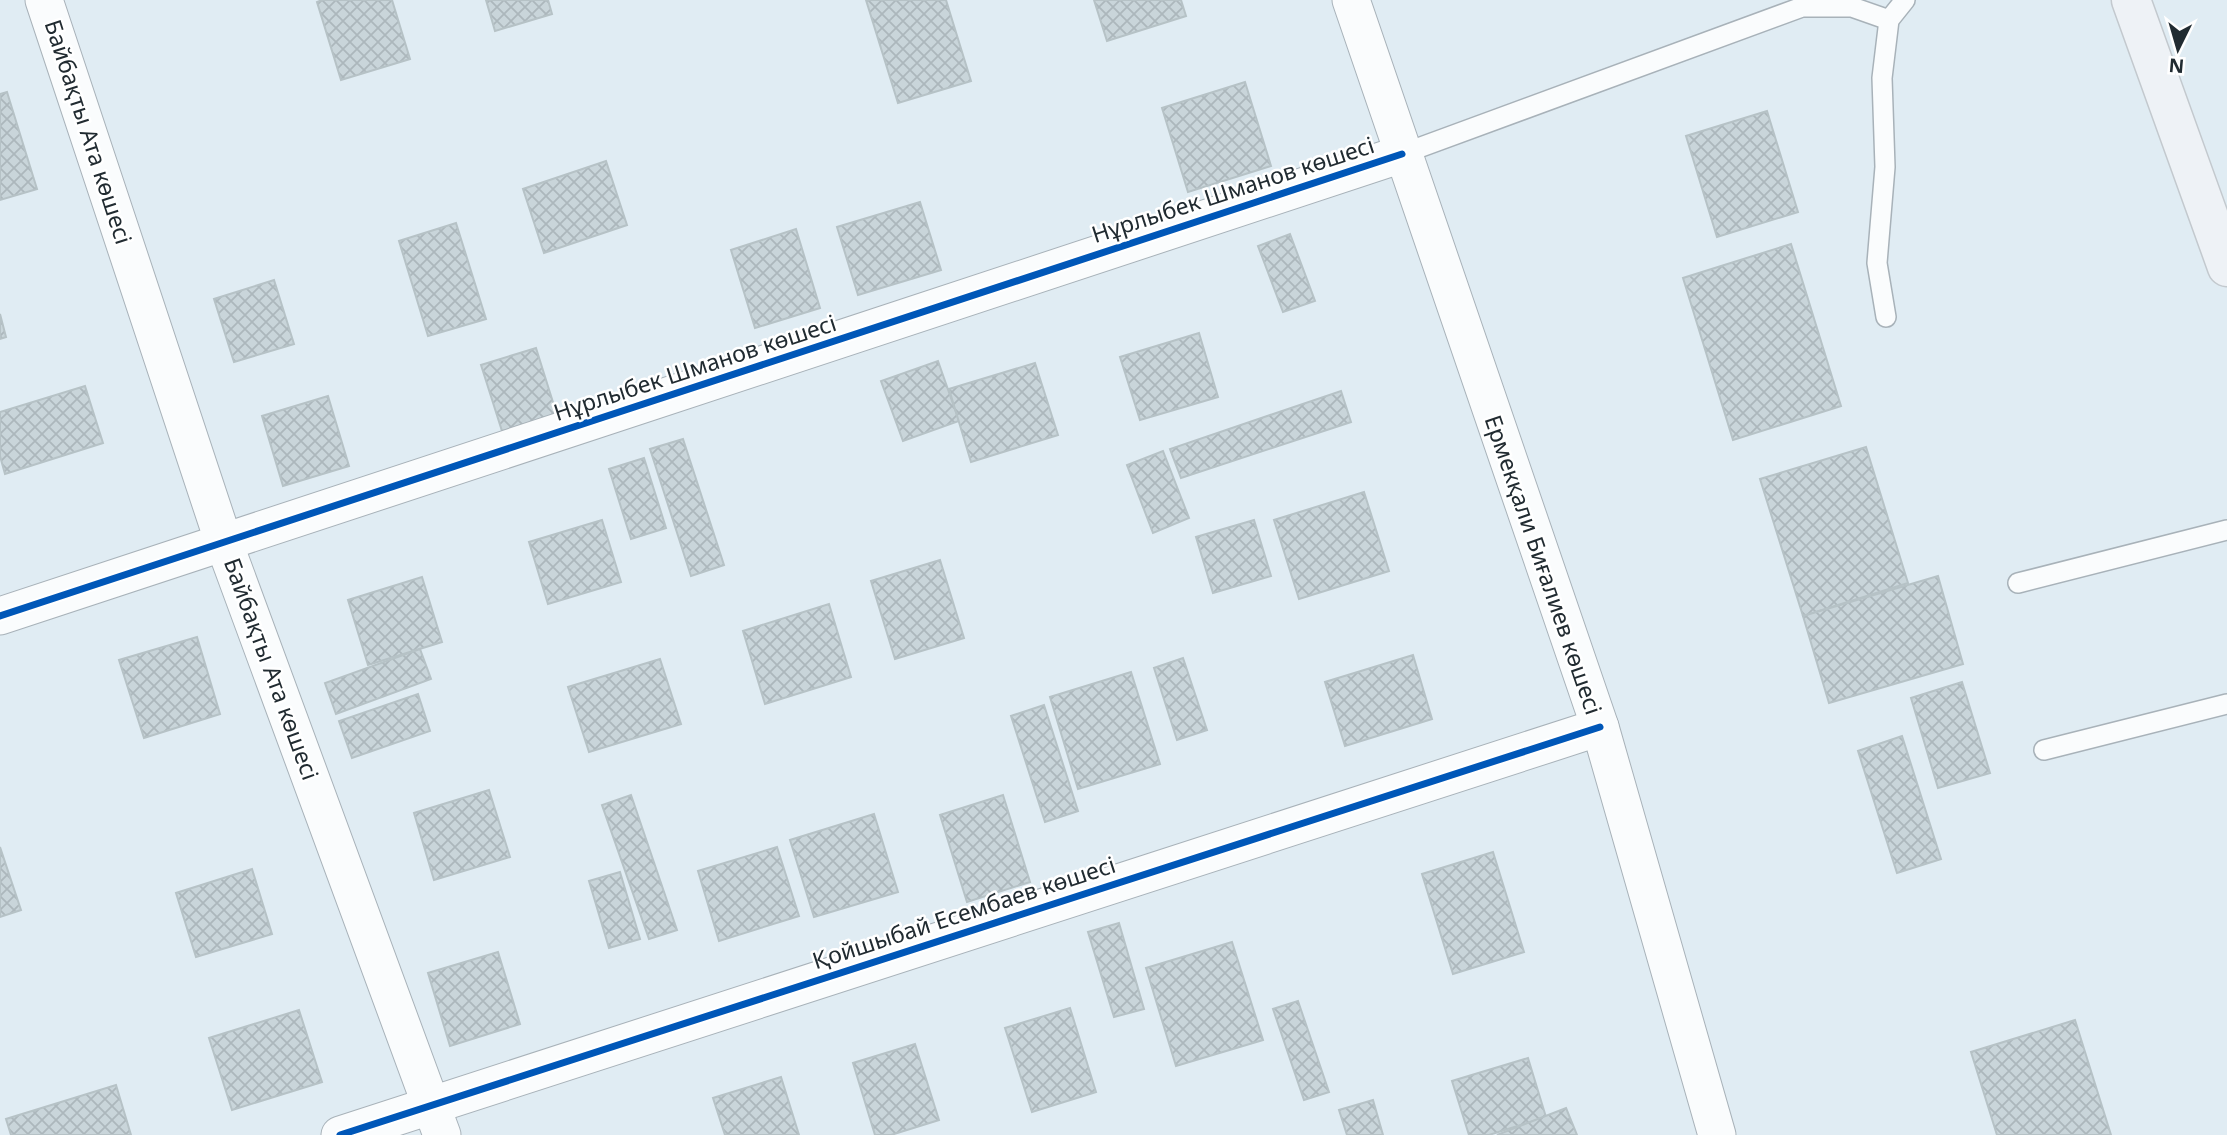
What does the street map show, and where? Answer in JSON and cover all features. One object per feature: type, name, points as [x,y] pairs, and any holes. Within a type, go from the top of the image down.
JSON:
[{"type":"main road","points":[[2131,0],[2218,211],[2227,267]]},
{"type":"street","name":"Байбақты Ата көшесі","points":[[44,0],[225,544],[437,1120]]},
{"type":"street","name":"Ермекқали Биғалиев көшесі","points":[[1351,0],[1600,727],[1717,1135]]},
{"type":"street","name":"Нұрлыбек Шманов көшесі","points":[[0,616],[1402,154]]},
{"type":"street","name":"Қойшыбай Есембаев көшесі","points":[[340,1135],[437,1120],[1600,727]]},
{"type":"lane","points":[[1886,317],[1877,262],[1885,167],[1882,78],[1889,20],[1905,0]]},
{"type":"lane","points":[[1402,154],[1802,7],[1852,6],[1889,20]]},
{"type":"lane","points":[[2018,583],[2227,530]]},
{"type":"lane","points":[[2044,750],[2227,704]]},
{"type":"building","points":[[392,0],[410,59],[341,80],[317,2]]},
{"type":"building","points":[[486,0],[548,0],[552,14],[495,31]]},
{"type":"building","points":[[866,0],[946,0],[971,81],[898,103]]},
{"type":"building","points":[[1094,0],[1181,0],[1186,16],[1107,41]]},
{"type":"building","points":[[1245,82],[1271,166],[1188,192],[1162,108]]},
{"type":"building","points":[[7,92],[37,189],[0,200],[0,94]]},
{"type":"building","points":[[1767,111],[1798,212],[1717,237],[1686,136]]},
{"type":"building","points":[[606,161],[627,225],[544,253],[523,189]]},
{"type":"building","points":[[920,202],[941,270],[858,295],[837,227]]},
{"type":"building","points":[[456,223],[486,319],[428,336],[399,241]]},
{"type":"building","points":[[796,229],[820,308],[755,328],[731,250]]},
{"type":"building","points":[[1290,234],[1315,301],[1283,312],[1258,246]]},
{"type":"building","points":[[1791,244],[1841,406],[1733,440],[1683,278]]},
{"type":"building","points":[[274,280],[294,344],[234,362],[214,299]]},
{"type":"building","points":[[0,314],[6,337],[0,339]]},
{"type":"building","points":[[1199,333],[1218,397],[1140,420],[1120,357]]},
{"type":"building","points":[[536,348],[557,415],[502,431],[481,365]]},
{"type":"building","points":[[938,361],[959,421],[903,441],[881,381]]},
{"type":"building","points":[[1035,363],[1058,435],[971,462],[949,389]]},
{"type":"building","points":[[85,386],[103,443],[5,474],[0,456],[0,412]]},
{"type":"building","points":[[1341,391],[1351,422],[1181,478],[1170,449]]},
{"type":"building","points":[[328,396],[349,466],[283,486],[262,416]]},
{"type":"building","points":[[683,439],[724,565],[691,576],[650,449]]},
{"type":"building","points":[[1866,447],[1908,583],[1803,616],[1760,479]]},
{"type":"building","points":[[1163,451],[1189,518],[1153,533],[1127,465]]},
{"type":"building","points":[[644,458],[666,528],[631,539],[609,469]]},
{"type":"building","points":[[1364,492],[1389,571],[1299,599],[1274,520]]},
{"type":"building","points":[[602,520],[621,582],[548,604],[529,542]]},
{"type":"building","points":[[1254,520],[1271,576],[1213,593],[1196,537]]},
{"type":"building","points":[[940,560],[964,638],[895,659],[871,581]]},
{"type":"building","points":[[1938,576],[1963,664],[1829,703],[1803,616]]},
{"type":"building","points":[[422,577],[442,642],[368,665],[348,600]]},
{"type":"building","points":[[829,604],[851,677],[765,704],[743,631]]},
{"type":"building","points":[[197,637],[220,714],[144,738],[119,660]]},
{"type":"building","points":[[420,649],[431,679],[336,714],[325,683]]},
{"type":"building","points":[[1413,655],[1432,719],[1345,746],[1325,682]]},
{"type":"building","points":[[1183,658],[1207,730],[1177,740],[1154,668]]},
{"type":"building","points":[[660,659],[681,724],[589,752],[568,687]]},
{"type":"building","points":[[1131,672],[1160,764],[1078,789],[1050,697]]},
{"type":"building","points":[[1962,682],[1990,773],[1938,788],[1911,698]]},
{"type":"building","points":[[418,694],[430,731],[352,758],[339,721]]},
{"type":"building","points":[[1044,705],[1078,811],[1045,822],[1011,716]]},
{"type":"building","points":[[1902,736],[1941,859],[1897,873],[1858,751]]},
{"type":"building","points":[[489,790],[510,857],[434,880],[414,813]]},
{"type":"building","points":[[631,795],[677,930],[649,939],[602,805]]},
{"type":"building","points":[[1003,795],[1030,882],[967,902],[940,815]]},
{"type":"building","points":[[874,814],[898,892],[814,917],[790,840]]},
{"type":"building","points":[[0,847],[21,910],[0,917]]},
{"type":"building","points":[[777,847],[799,916],[719,941],[698,871]]},
{"type":"building","points":[[1493,852],[1524,952],[1453,974],[1422,874]]},
{"type":"building","points":[[252,869],[272,934],[196,957],[176,893]]},
{"type":"building","points":[[620,872],[640,939],[609,948],[589,881]]},
{"type":"building","points":[[1119,923],[1144,1009],[1114,1017],[1088,932]]},
{"type":"building","points":[[1232,942],[1263,1040],[1176,1066],[1146,968]]},
{"type":"building","points":[[498,952],[520,1024],[450,1046],[428,973]]},
{"type":"building","points":[[1298,1001],[1329,1092],[1304,1100],[1273,1009]]},
{"type":"building","points":[[1070,1008],[1096,1092],[1032,1112],[1005,1028]]},
{"type":"building","points":[[299,1010],[322,1082],[232,1110],[209,1038]]},
{"type":"building","points":[[2075,1020],[2111,1135],[1997,1135],[1971,1052]]},
{"type":"building","points":[[915,1044],[939,1120],[891,1135],[875,1135],[853,1063]]},
{"type":"building","points":[[1528,1058],[1546,1117],[1489,1135],[1469,1135],[1452,1081]]},
{"type":"building","points":[[781,1077],[799,1135],[725,1135],[713,1098]]},
{"type":"building","points":[[116,1085],[131,1135],[11,1135],[6,1119]]},
{"type":"building","points":[[1373,1100],[1383,1135],[1347,1135],[1339,1110]]},
{"type":"building","points":[[1566,1108],[1577,1135],[1497,1135]]},
{"type":"cycle path","points":[[0,616],[1402,154]]},
{"type":"cycle path","points":[[340,1135],[1600,727]]}]
